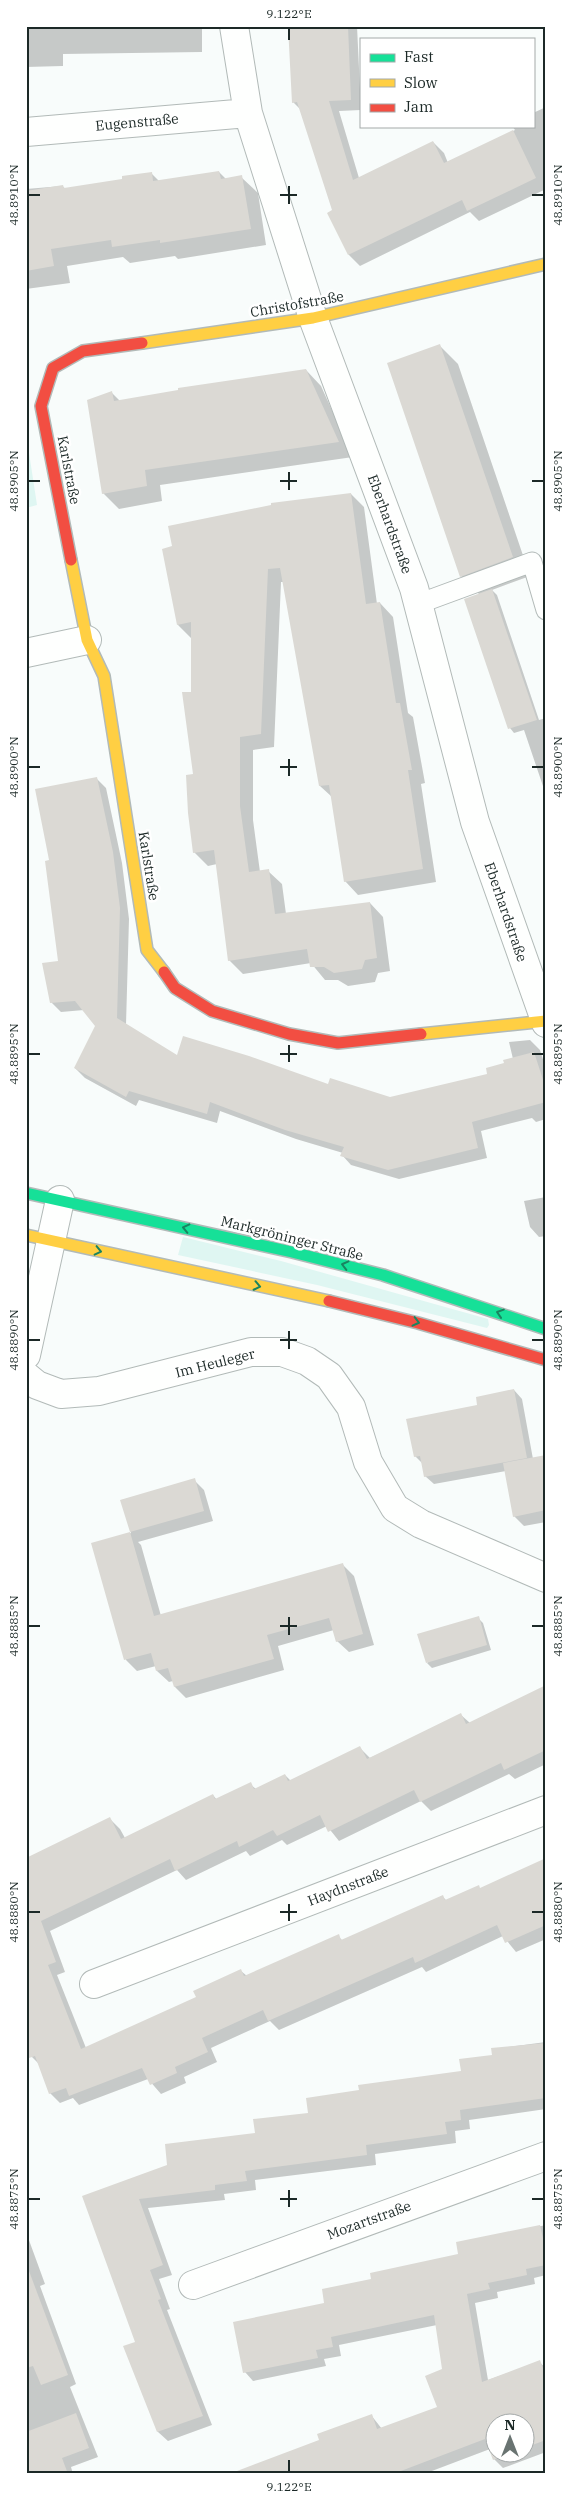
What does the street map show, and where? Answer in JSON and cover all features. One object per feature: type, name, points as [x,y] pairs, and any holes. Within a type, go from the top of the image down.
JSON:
[{"type":"street","name":"Eberhardstraße","points":[[234,26],[248,114],[313,318],[418,604],[475,822],[545,1022]]},
{"type":"street","name":"Eugenstraße","points":[[26,132],[248,114]]},
{"type":"street","name":"Christofstraße","points":[[54,368],[83,351],[313,318],[546,264]]},
{"type":"street","name":"Karlstraße","points":[[54,368],[41,406],[87,640],[104,676],[148,950],[175,988],[212,1011],[289,1034],[338,1043],[545,1022]]},
{"type":"street","points":[[26,653],[87,640]]},
{"type":"street","name":"Markgröninger Straße","points":[[26,1193],[383,1275],[546,1330]]},
{"type":"street","points":[[26,1355],[39,1237],[60,1200]]},
{"type":"street","points":[[39,1237],[462,1333],[546,1360]]},
{"type":"street","name":"Im Heuleger","points":[[26,1376],[37,1384],[61,1394],[99,1391],[251,1352],[282,1352],[307,1361],[330,1376],[351,1407],[368,1462],[395,1508],[421,1524],[546,1578]]},
{"type":"street","name":"Haydnstraße","points":[[94,1984],[546,1810]]},
{"type":"street","name":"Mozartstraße","points":[[193,2285],[546,2156]]},
{"type":"lane","points":[[418,604],[532,562],[546,610]]},
{"type":"shaded area","points":[[26,433],[37,505],[26,508]]},
{"type":"shaded area","points":[[183,1237],[281,1261],[488,1319],[489,1325],[487,1328],[317,1285],[178,1255]]},
{"type":"building","points":[[288,26],[348,26],[351,100],[329,101],[353,180],[433,141],[444,163],[513,130],[536,178],[467,211],[462,200],[348,255],[327,213],[332,210],[297,102],[292,103]]},
{"type":"building","points":[[219,171],[221,179],[242,175],[251,229],[160,243],[160,240],[112,247],[111,240],[51,249],[54,266],[26,271],[26,191],[63,185],[64,188],[122,179],[122,176],[152,172],[153,181]]},
{"type":"building","points":[[440,344],[513,557],[460,577],[387,363]]},
{"type":"building","points":[[306,369],[339,442],[145,470],[147,486],[102,494],[87,400],[112,391],[114,401],[178,390],[178,388]]},
{"type":"building","points":[[351,493],[366,604],[380,602],[396,703],[400,703],[412,770],[408,770],[423,869],[344,882],[329,785],[319,786],[280,568],[268,569],[261,734],[240,737],[240,806],[249,872],[269,869],[275,914],[370,902],[377,958],[365,960],[362,969],[334,973],[324,967],[310,967],[307,949],[228,961],[214,850],[193,853],[186,775],[193,774],[182,692],[191,692],[191,622],[177,625],[162,549],[172,546],[168,526],[271,505],[271,503]]},
{"type":"building","points":[[492,589],[537,720],[508,729],[464,599]]},
{"type":"building","points":[[97,777],[113,852],[120,908],[117,1018],[177,1055],[183,1036],[249,1056],[328,1084],[330,1078],[390,1097],[487,1074],[486,1068],[504,1063],[503,1060],[534,1052],[546,1089],[546,1102],[472,1122],[478,1148],[388,1170],[340,1156],[344,1147],[285,1130],[210,1102],[207,1114],[129,1091],[126,1097],[74,1068],[95,1026],[75,1001],[50,1003],[42,963],[58,961],[45,861],[49,860],[35,789]]},
{"type":"building","points":[[514,1389],[527,1458],[424,1477],[420,1456],[414,1457],[406,1419],[477,1405],[476,1397]]},
{"type":"building","points":[[546,1455],[546,1510],[513,1517],[503,1463]]},
{"type":"building","points":[[195,1478],[204,1511],[130,1532],[120,1500]]},
{"type":"building","points":[[130,1532],[154,1616],[343,1563],[363,1634],[336,1642],[329,1618],[267,1635],[274,1659],[174,1687],[168,1668],[156,1671],[151,1653],[124,1660],[91,1543]]},
{"type":"building","points":[[479,1616],[487,1645],[426,1663],[417,1634]]},
{"type":"building","points":[[546,1685],[546,1750],[504,1770],[501,1763],[420,1802],[414,1790],[328,1832],[320,1815],[277,1836],[273,1830],[239,1847],[237,1841],[175,1871],[170,1859],[41,1921],[56,1962],[48,1965],[81,2049],[196,1997],[193,1991],[241,1969],[244,1976],[339,1934],[341,1940],[443,1895],[445,1900],[479,1885],[480,1888],[546,1858],[546,1925],[505,1943],[497,1925],[415,1963],[413,1957],[268,2021],[263,2010],[202,2038],[208,2052],[175,2067],[177,2073],[150,2085],[142,2068],[69,2096],[66,2088],[49,2094],[35,2056],[26,2059],[26,1858],[110,1817],[121,1839],[213,1794],[215,1799],[251,1782],[254,1789],[285,1774],[288,1781],[360,1746],[367,1759],[461,1713],[466,1724]]},
{"type":"building","points":[[546,2043],[546,2098],[460,2110],[461,2120],[445,2122],[447,2134],[366,2145],[367,2155],[245,2171],[247,2181],[215,2185],[215,2190],[139,2199],[163,2265],[150,2270],[161,2299],[158,2300],[203,2416],[157,2432],[123,2346],[135,2342],[82,2196],[167,2165],[165,2144],[255,2133],[253,2119],[308,2113],[306,2098],[359,2090],[358,2085],[461,2071],[459,2059],[492,2055],[491,2048]]},
{"type":"building","points":[[540,2225],[546,2252],[546,2265],[526,2269],[527,2275],[488,2283],[490,2289],[467,2294],[482,2382],[540,2360],[546,2376],[546,2440],[534,2444],[534,2412],[484,2412],[484,2439],[393,2474],[237,2474],[237,2471],[319,2440],[317,2434],[372,2414],[377,2429],[437,2407],[425,2376],[442,2369],[434,2315],[331,2337],[333,2347],[316,2350],[318,2358],[243,2373],[233,2322],[324,2303],[322,2289],[371,2279],[370,2273],[458,2254],[456,2242]]},
{"type":"building","points":[[26,2271],[29,2271],[68,2375],[41,2385],[33,2366],[26,2368]]},
{"type":"building","points":[[76,2413],[89,2448],[62,2458],[68,2474],[26,2474],[26,2432]]},
{"type":"traffic: fast","points":[[26,1193],[292,1252],[383,1275],[546,1329]]},
{"type":"traffic: slow","points":[[142,343],[313,318],[546,264]]},
{"type":"traffic: slow","points":[[71,560],[87,640],[104,676],[147,950],[164,972]]},
{"type":"traffic: slow","points":[[421,1034],[546,1021]]},
{"type":"traffic: slow","points":[[26,1235],[329,1301]]},
{"type":"traffic: jam","points":[[71,560],[41,406],[53,368],[83,351],[142,343]]},
{"type":"traffic: jam","points":[[164,972],[175,988],[212,1011],[289,1034],[338,1043],[421,1034]]},
{"type":"traffic: jam","points":[[329,1301],[418,1323],[546,1360]]}]
